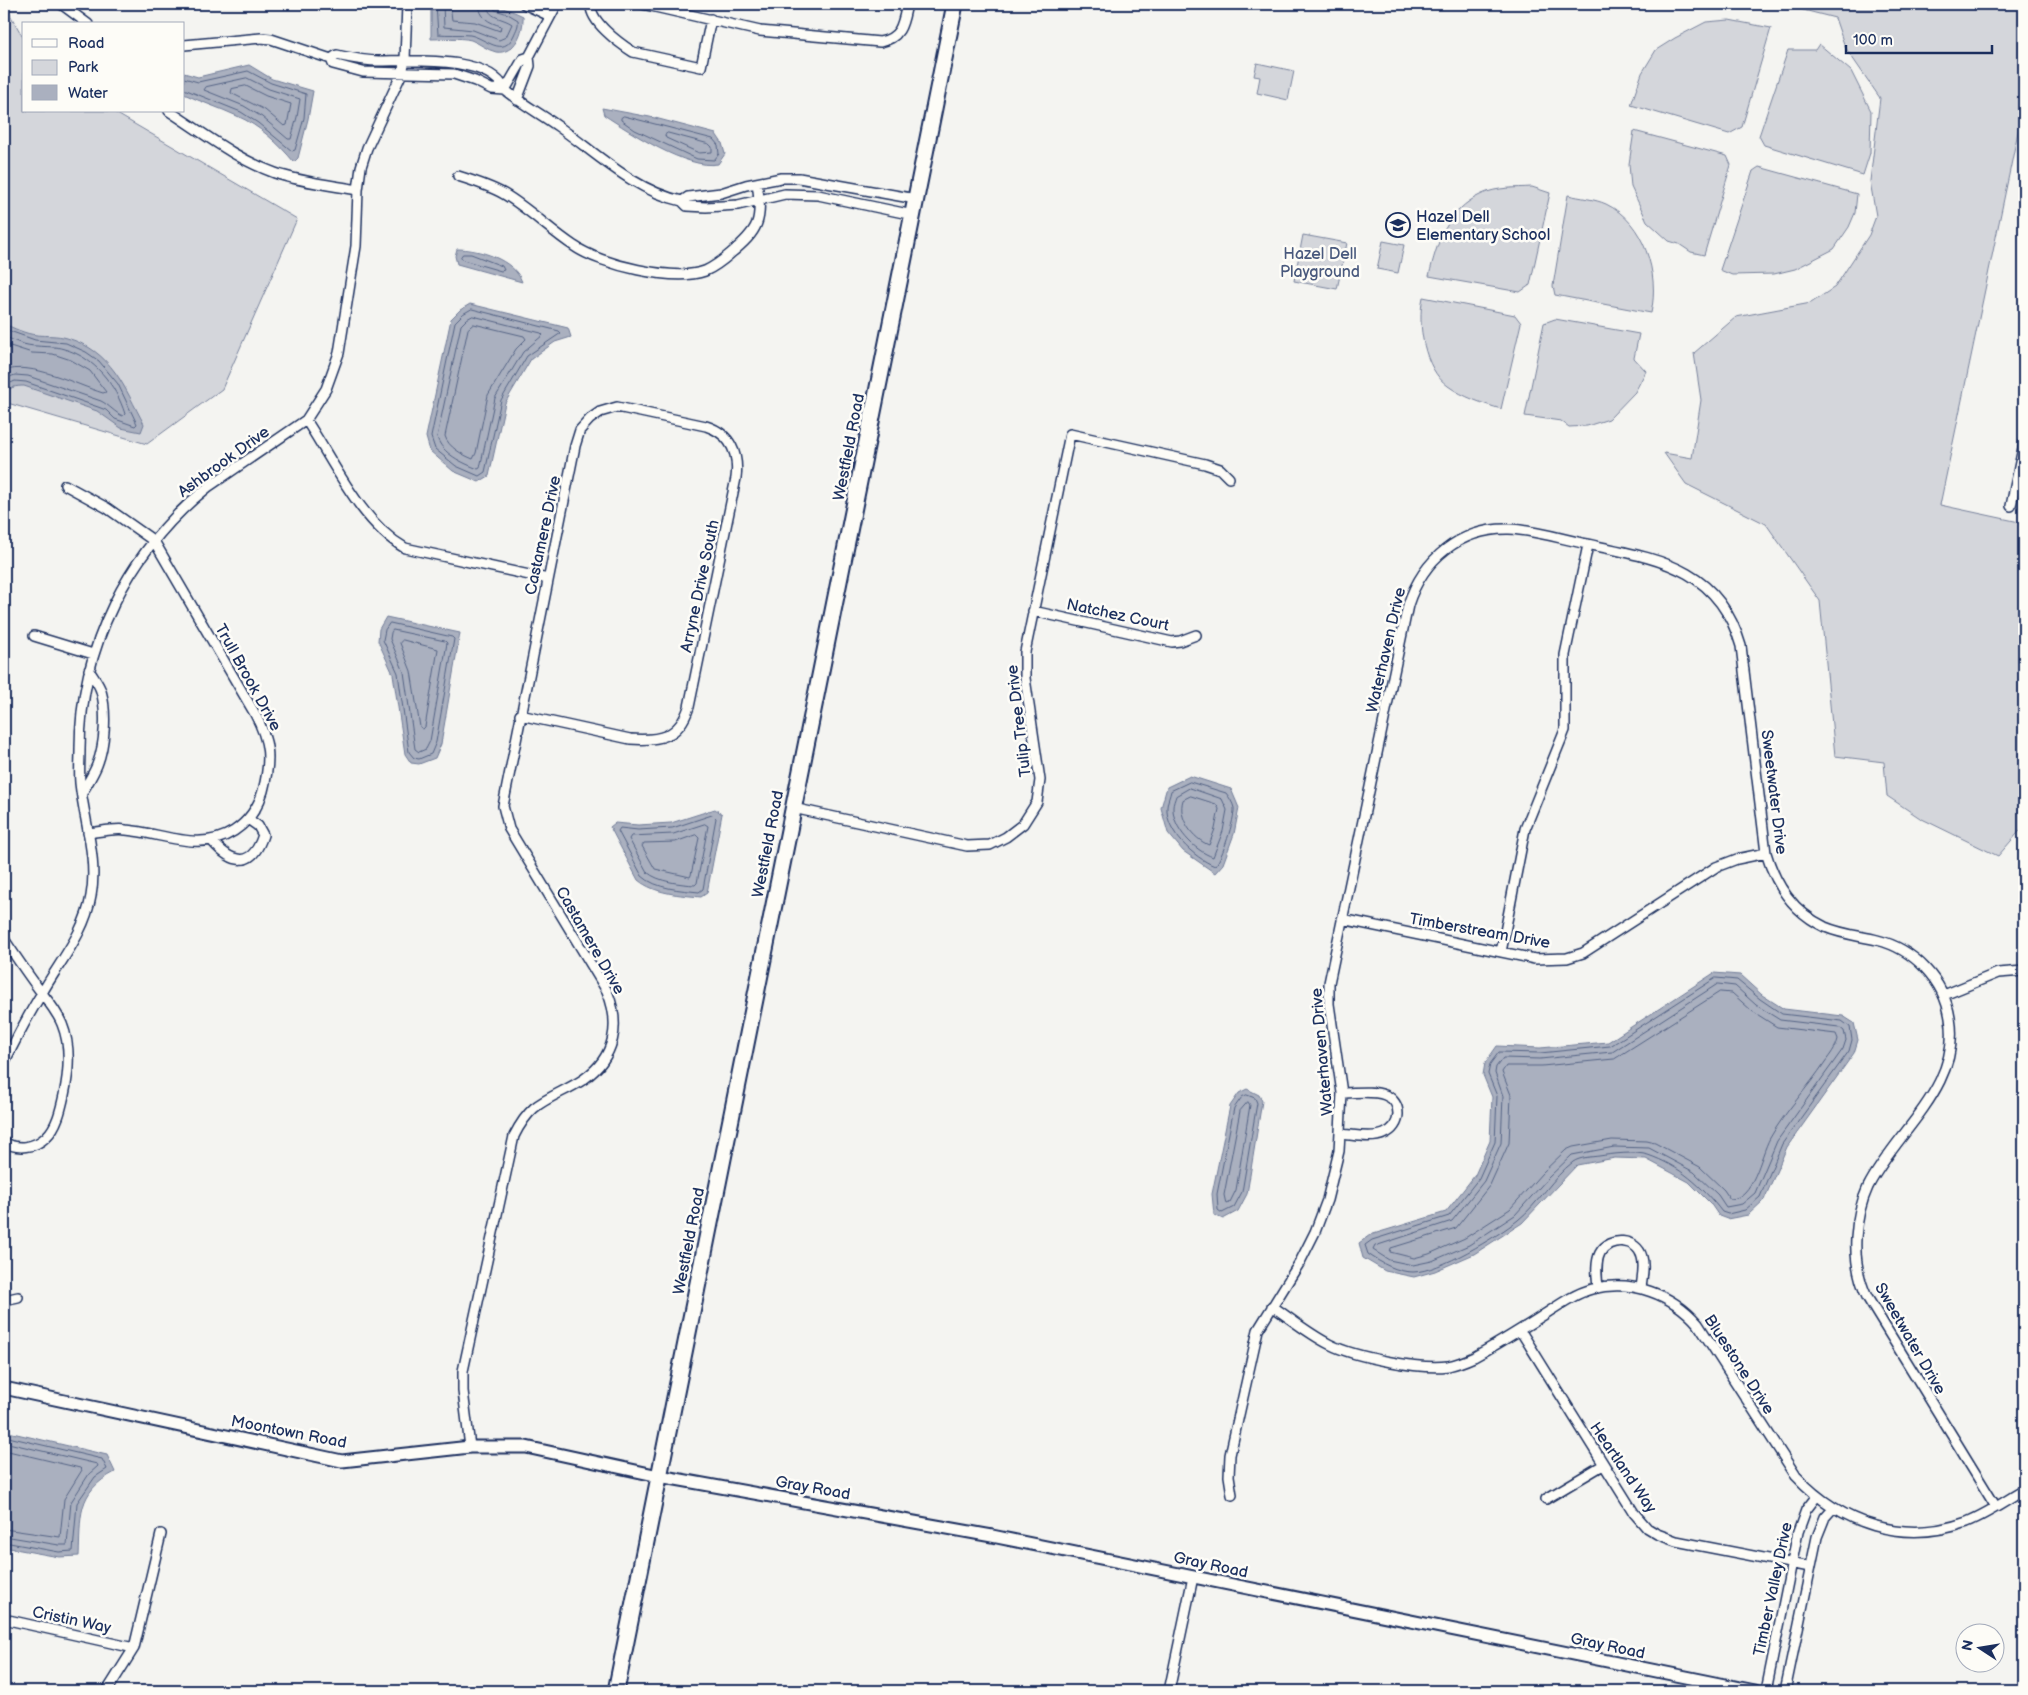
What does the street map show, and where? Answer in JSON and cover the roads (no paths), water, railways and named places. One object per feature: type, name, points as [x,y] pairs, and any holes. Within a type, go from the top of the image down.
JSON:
[{"type":"main road","name":"Westfield Road","points":[[616,1691],[955,4]]},
{"type":"street","points":[[61,4],[85,22]]},
{"type":"street","name":"Ashbrook Drive","points":[[4,1063],[42,993],[71,948],[83,926],[88,910],[93,878],[82,794],[80,730],[84,691],[93,654],[118,593],[138,562],[174,518],[208,487],[306,420],[326,389],[339,352],[356,246],[358,190],[361,168],[367,148],[402,73],[405,60],[407,4]]},
{"type":"street","points":[[524,4],[550,16]]},
{"type":"street","points":[[517,100],[530,66],[529,57],[557,4]]},
{"type":"street","points":[[591,4],[590,10],[597,21],[633,52],[700,67],[711,19]]},
{"type":"street","points":[[642,4],[668,6],[760,31],[880,42],[895,36],[902,27],[907,4]]},
{"type":"street","points":[[185,45],[262,38],[331,58],[337,55],[363,60],[438,61],[470,67],[501,82],[505,90],[517,100],[644,187],[664,196],[682,201],[687,206],[738,205],[785,194],[810,195],[913,215]]},
{"type":"street","points":[[505,90],[523,59],[529,57]]},
{"type":"street","points":[[331,58],[333,64],[347,69],[376,73],[454,74],[491,89],[505,90]]},
{"type":"street","points":[[170,112],[235,154],[265,169],[292,178],[358,190]]},
{"type":"street","points":[[458,176],[505,195],[575,247],[594,258],[673,275],[688,275],[714,267],[753,233],[759,222],[760,200],[757,183]]},
{"type":"street","points":[[682,201],[688,197],[720,194],[781,178],[799,178],[916,199]]},
{"type":"street","name":"Castamere Drive","points":[[470,1447],[463,1391],[463,1371],[514,1136],[519,1126],[535,1107],[584,1079],[600,1064],[611,1044],[615,1025],[615,1016],[607,991],[509,830],[503,806],[578,435],[590,419],[600,412],[617,407],[706,426],[718,431],[731,443]]},
{"type":"street","points":[[306,420],[358,502],[400,545],[405,548],[548,579]]},
{"type":"street","name":"Tulip Tree Drive","points":[[792,808],[966,846],[990,844],[1016,831],[1031,813],[1040,791],[1039,766],[1025,670],[1025,652],[1070,434],[1205,464],[1220,470],[1229,478]]},
{"type":"street","name":"Arryne Drive South","points":[[520,715],[630,739],[665,737],[674,731],[683,720],[689,707],[736,478],[736,458],[731,443]]},
{"type":"street","points":[[2011,506],[2024,443]]},
{"type":"street","points":[[65,485],[107,508],[154,541]]},
{"type":"street","name":"Sweetwater Drive","points":[[1450,545],[1482,531],[1509,529],[1650,558],[1681,570],[1708,588],[1732,622],[1739,641],[1744,663],[1766,853],[1775,880],[1788,899],[1804,914],[1828,928],[1879,940],[1896,947],[1926,968],[1944,995],[1952,1031],[1951,1045],[1944,1073],[1937,1088],[1867,1188],[1858,1216],[1856,1249],[1860,1278],[1867,1297],[1996,1507]]},
{"type":"street","name":"Trull Brook Drive","points":[[88,833],[126,830],[186,841],[212,841],[229,834],[248,819],[257,808],[261,797],[269,755],[264,731],[154,541]]},
{"type":"street","name":"Waterhaven Drive","points":[[1232,1496],[1228,1465],[1250,1357],[1258,1330],[1300,1262],[1321,1217],[1332,1183],[1341,1134],[1342,1093],[1328,995],[1330,973],[1408,604],[1422,573],[1436,556],[1450,545]]},
{"type":"street","points":[[1501,952],[1525,829],[1565,730],[1565,655],[1588,545]]},
{"type":"street","name":"Natchez Court","points":[[1033,611],[1172,642],[1196,635]]},
{"type":"street","points":[[34,636],[93,654]]},
{"type":"street","points":[[82,794],[97,765],[102,742],[103,702],[100,689],[89,670]]},
{"type":"street","points":[[212,841],[222,852],[231,858],[242,860],[253,856],[259,847],[263,835],[258,826],[248,819]]},
{"type":"street","name":"Timberstream Drive","points":[[1342,919],[1535,959],[1567,958],[1583,954],[1716,867],[1737,859],[1766,853]]},
{"type":"street","points":[[4,939],[62,1024],[68,1047],[66,1085],[61,1109],[47,1136],[37,1143],[28,1146],[18,1146],[4,1142]]},
{"type":"street","points":[[1944,995],[1998,973],[2024,971]]},
{"type":"street","points":[[1341,1134],[1377,1136],[1385,1134],[1397,1122],[1398,1111],[1395,1102],[1386,1095],[1377,1093],[1342,1093]]},
{"type":"street","points":[[1598,1288],[1597,1267],[1600,1252],[1605,1246],[1618,1241],[1633,1244],[1639,1250],[1643,1265],[1641,1288]]},
{"type":"street","name":"Bluestone Drive","points":[[1272,1306],[1324,1341],[1341,1349],[1426,1367],[1460,1363],[1474,1358],[1574,1297],[1598,1288],[1629,1286],[1641,1288],[1661,1295],[1678,1305],[1698,1324],[1786,1463],[1816,1497],[1833,1508],[1872,1525],[1897,1530],[1919,1531],[1967,1522],[2024,1490]]},
{"type":"street","points":[[4,1300],[18,1297]]},
{"type":"street","name":"Heartland Way","points":[[1520,1330],[1603,1465],[1637,1517],[1648,1528],[1657,1534],[1676,1541],[1810,1567]]},
{"type":"street","name":"Moontown Road","points":[[4,1388],[342,1461],[470,1447],[526,1447],[659,1476]]},
{"type":"street","points":[[1546,1500],[1603,1465]]},
{"type":"street","name":"Gray Road","points":[[659,1476],[992,1536],[1755,1691]]},
{"type":"street","name":"Timber Valley Drive","points":[[1766,1691],[1801,1520],[1816,1497]]},
{"type":"street","name":"Timber Valley Drive","points":[[1785,1691],[1810,1567],[1821,1525],[1833,1508]]},
{"type":"street","points":[[107,1691],[134,1648],[161,1534]]},
{"type":"street","points":[[1169,1691],[1193,1577]]},
{"type":"street","name":"Cristin Way","points":[[4,1619],[134,1648]]},
{"type":"water","points":[[431,4],[478,4],[500,7],[523,16],[520,35],[513,46],[503,52],[493,51],[466,39],[431,39]]},
{"type":"water","points":[[249,65],[272,79],[313,91],[298,158],[294,162],[282,148],[253,124],[185,94],[185,73],[198,77]]},
{"type":"water","points":[[602,108],[655,118],[716,134],[722,143],[725,154],[718,164],[705,164],[675,156],[643,140],[604,115]]},
{"type":"water","points":[[457,249],[485,253],[503,261],[518,274],[522,282],[457,264],[455,256]]},
{"type":"water","points":[[470,304],[568,328],[571,337],[555,342],[531,359],[505,403],[489,476],[479,482],[453,471],[430,451],[426,437],[451,319]]},
{"type":"water","points":[[4,324],[33,334],[67,338],[95,352],[106,361],[123,384],[144,424],[141,432],[121,428],[97,411],[24,386],[13,387],[4,394]]},
{"type":"water","points":[[386,617],[460,633],[441,744],[435,758],[419,764],[411,763],[405,754],[393,674],[378,641],[379,629]]},
{"type":"water","points":[[1190,776],[1231,789],[1239,808],[1234,834],[1223,864],[1215,873],[1183,851],[1168,833],[1161,808],[1167,787]]},
{"type":"water","points":[[715,809],[722,814],[707,893],[701,897],[660,891],[638,880],[610,827],[615,823],[638,825],[671,823]]},
{"type":"water","points":[[1714,973],[1740,975],[1762,995],[1784,1009],[1843,1016],[1854,1023],[1858,1040],[1854,1053],[1787,1147],[1764,1200],[1748,1215],[1727,1219],[1719,1216],[1710,1203],[1689,1182],[1646,1159],[1615,1158],[1577,1165],[1522,1223],[1474,1254],[1435,1271],[1414,1277],[1385,1271],[1363,1258],[1359,1243],[1370,1235],[1446,1212],[1475,1175],[1490,1141],[1492,1097],[1483,1075],[1485,1063],[1497,1046],[1540,1048],[1608,1042]]},
{"type":"water","points":[[1247,1089],[1259,1095],[1262,1101],[1247,1194],[1238,1211],[1223,1219],[1214,1215],[1212,1194],[1230,1106],[1239,1093]]},
{"type":"water","points":[[4,1431],[107,1455],[115,1472],[93,1488],[87,1497],[81,1518],[79,1556],[59,1557],[4,1547]]},
{"type":"place","name":"Hazel Dell Elementary School","points":[[1398,225]]},
{"type":"park label","name":"Hazel Dell Playground","points":[[1320,262]]}]
